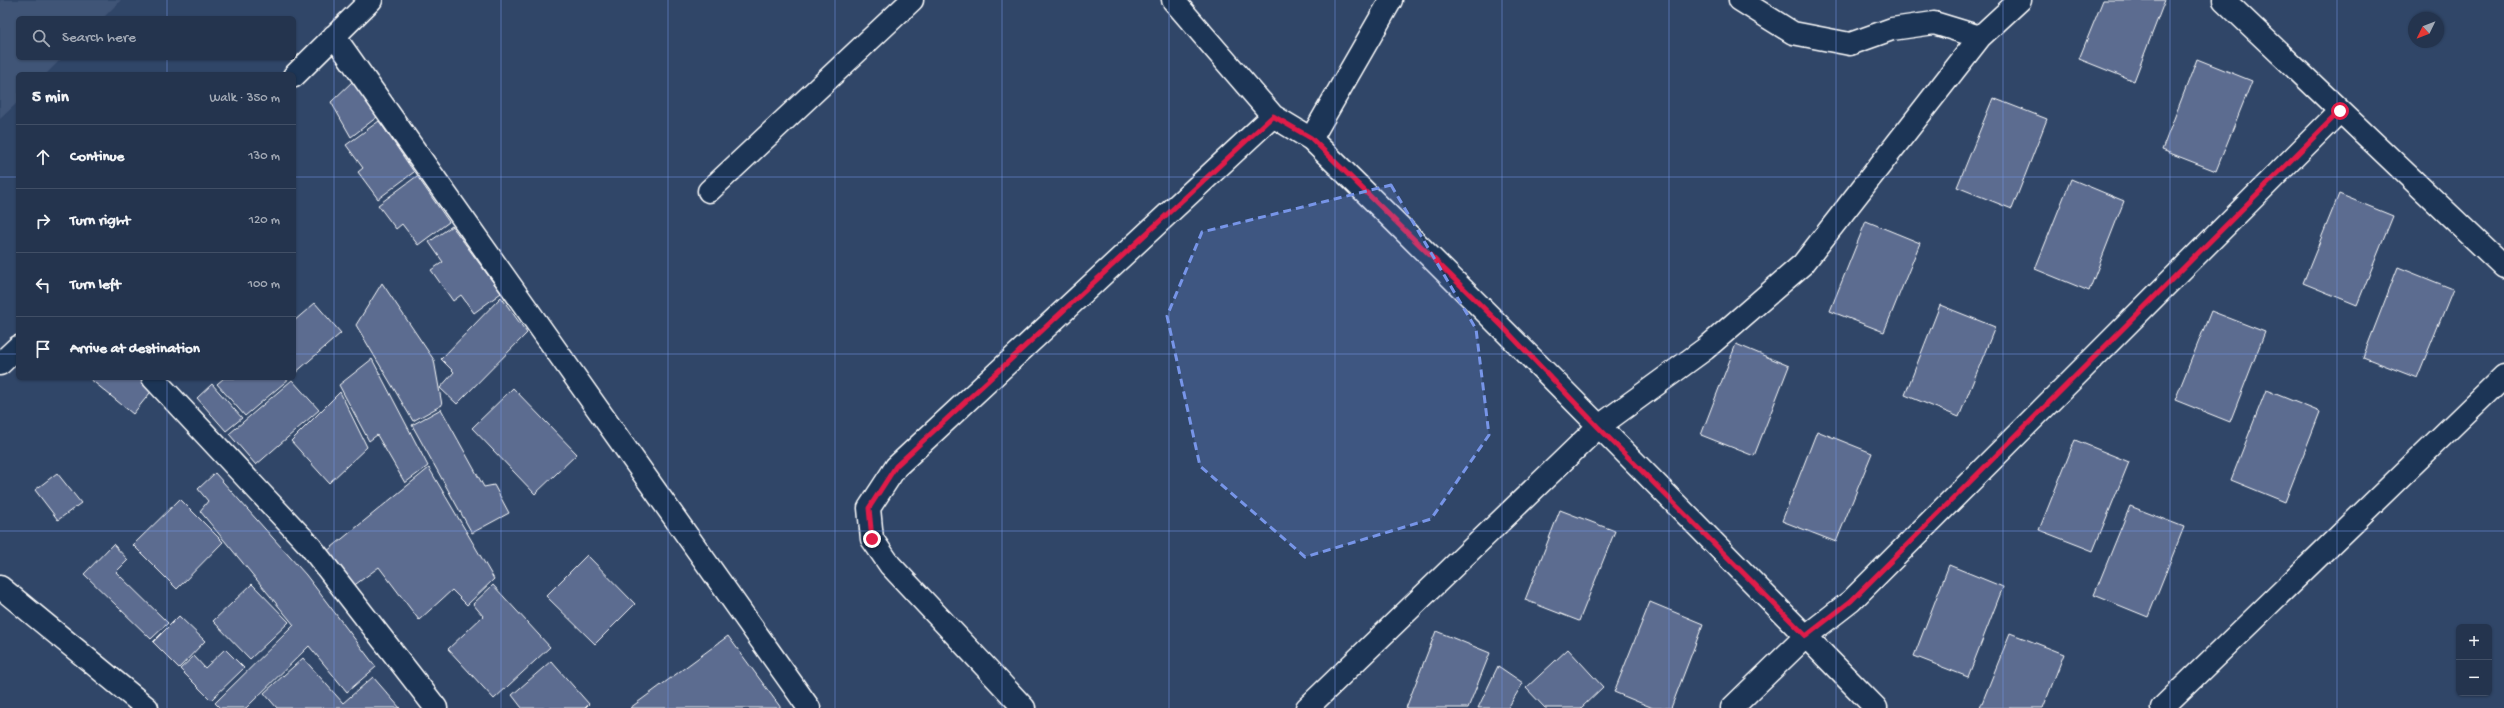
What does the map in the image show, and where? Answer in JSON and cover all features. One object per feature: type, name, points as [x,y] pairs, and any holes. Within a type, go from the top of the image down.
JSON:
[{"type":"street","points":[[296,74],[371,0]]},
{"type":"street","points":[[709,191],[912,0]]},
{"type":"street","points":[[1173,0],[1273,116],[1311,138],[1502,326],[1598,427],[1876,708]]},
{"type":"street","points":[[1311,138],[1391,0]]},
{"type":"street","points":[[1740,0],[1793,33],[1850,44],[1892,29],[1934,22],[1980,37]]},
{"type":"street","points":[[1307,708],[1598,427],[1705,349],[1802,264],[1980,37],[2020,0]]},
{"type":"street","points":[[2224,0],[2504,268]]},
{"type":"street","points":[[334,36],[809,708]]},
{"type":"street","points":[[1732,708],[1806,636],[1851,601],[2340,111]]},
{"type":"street","points":[[1024,708],[890,565],[872,539],[869,508],[896,466],[1273,116]]},
{"type":"street","points":[[0,364],[16,349]]},
{"type":"street","points":[[2162,708],[2504,376]]},
{"type":"street","points":[[155,380],[310,546],[436,708]]},
{"type":"street","points":[[0,587],[147,708]]},
{"type":"highlighted area","points":[[1391,185],[1476,329],[1489,435],[1431,519],[1305,557],[1200,466],[1167,316],[1202,232]]},
{"type":"shaded area","points":[[0,0],[121,0],[105,16],[16,16],[16,60],[60,60],[48,72],[16,72],[16,104],[0,119]]},
{"type":"building","points":[[2103,0],[2165,0],[2134,81],[2079,59]]},
{"type":"building","points":[[2197,59],[2252,81],[2216,171],[2162,150]]},
{"type":"building","points":[[355,79],[377,117],[351,137],[331,102]]},
{"type":"building","points":[[1993,98],[2047,119],[2012,209],[1957,187]]},
{"type":"building","points":[[379,121],[414,172],[378,199],[358,172],[363,168],[346,145]]},
{"type":"building","points":[[417,176],[449,222],[418,245],[402,224],[396,229],[378,205]]},
{"type":"building","points":[[2071,179],[2124,201],[2089,291],[2035,269]]},
{"type":"building","points":[[2339,194],[2393,216],[2357,305],[2303,283]]},
{"type":"building","points":[[1866,221],[1920,243],[1884,332],[1830,311]]},
{"type":"building","points":[[452,226],[501,293],[474,313],[461,295],[453,301],[431,270],[443,262],[429,242]]},
{"type":"building","points":[[2398,267],[2453,289],[2417,378],[2363,357]]},
{"type":"building","points":[[382,283],[434,360],[442,405],[413,421],[356,325]]},
{"type":"building","points":[[501,297],[527,333],[457,404],[440,388],[454,372],[441,359]]},
{"type":"building","points":[[315,303],[341,333],[296,372],[296,319]]},
{"type":"building","points":[[1940,305],[1995,327],[1959,417],[1905,395]]},
{"type":"building","points":[[2211,311],[2265,332],[2230,422],[2175,400]]},
{"type":"building","points":[[1736,344],[1789,366],[1754,456],[1701,435]]},
{"type":"building","points":[[372,359],[428,466],[405,483],[377,435],[369,441],[339,385]]},
{"type":"building","points":[[91,380],[144,380],[154,388],[133,414]]},
{"type":"building","points":[[222,380],[288,380],[245,416],[217,384]]},
{"type":"building","points":[[292,380],[319,410],[256,465],[229,434]]},
{"type":"building","points":[[212,384],[242,418],[226,431],[197,398]]},
{"type":"building","points":[[513,388],[577,454],[535,494],[472,428]]},
{"type":"building","points":[[2266,390],[2320,412],[2285,502],[2231,480]]},
{"type":"building","points":[[340,392],[367,447],[329,483],[291,441]]},
{"type":"building","points":[[441,409],[484,487],[494,485],[509,513],[472,533],[412,425]]},
{"type":"building","points":[[1817,431],[1872,453],[1836,542],[1782,521]]},
{"type":"building","points":[[2075,440],[2129,462],[2093,551],[2039,530]]},
{"type":"building","points":[[429,468],[494,579],[467,605],[452,590],[419,620],[379,567],[352,587],[326,552]]},
{"type":"building","points":[[57,473],[81,503],[58,520],[35,490]]},
{"type":"building","points":[[215,473],[306,575],[376,667],[347,692],[309,646],[246,708],[220,708],[215,703],[294,625],[200,511],[208,501],[198,489]]},
{"type":"building","points":[[180,499],[223,542],[177,589],[133,545]]},
{"type":"building","points":[[2130,506],[2184,527],[2148,617],[2094,595]]},
{"type":"building","points":[[1560,510],[1615,531],[1579,621],[1525,600]]},
{"type":"building","points":[[113,544],[128,560],[116,572],[168,623],[151,639],[84,574]]},
{"type":"building","points":[[587,555],[635,604],[595,644],[546,596]]},
{"type":"building","points":[[1949,565],[2003,587],[1968,677],[1914,656]]},
{"type":"building","points":[[252,584],[289,622],[250,659],[213,621]]},
{"type":"building","points":[[493,585],[550,647],[494,699],[448,649],[483,616],[473,604]]},
{"type":"building","points":[[1650,602],[1703,624],[1671,708],[1653,708],[1614,692]]},
{"type":"building","points":[[179,616],[205,641],[179,668],[153,642]]},
{"type":"building","points":[[1436,631],[1490,653],[1468,708],[1406,708]]},
{"type":"building","points":[[2010,633],[2064,654],[2043,708],[1980,708]]},
{"type":"building","points":[[728,636],[781,708],[630,708]]},
{"type":"building","points":[[225,649],[244,668],[211,700],[180,669],[194,656],[205,668]]},
{"type":"building","points":[[1568,649],[1603,687],[1581,708],[1545,708],[1526,688]]},
{"type":"building","points":[[303,658],[343,703],[373,677],[400,708],[277,708],[264,693]]},
{"type":"building","points":[[551,661],[589,704],[585,708],[522,708],[512,695]]},
{"type":"building","points":[[1498,666],[1523,683],[1508,708],[1478,708]]},
{"type":"route","points":[[872,539],[869,508],[896,466],[1273,116],[1311,138],[1502,326],[1598,427],[1806,636],[1851,601],[2340,111]]}]
